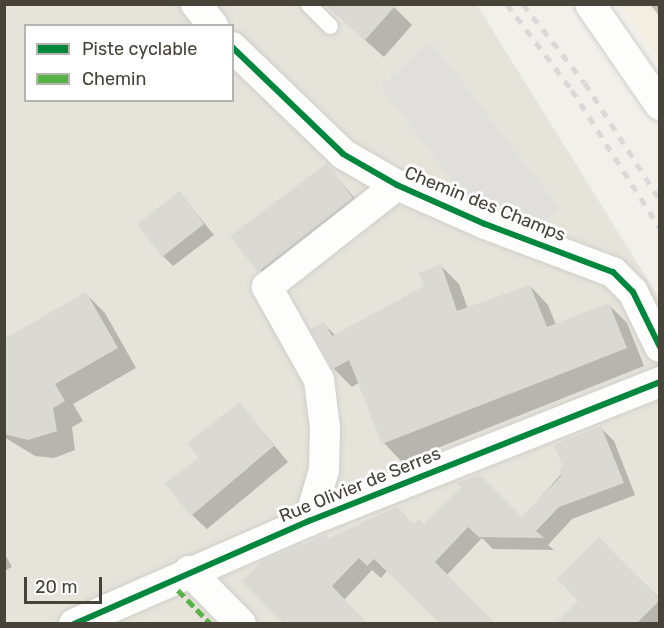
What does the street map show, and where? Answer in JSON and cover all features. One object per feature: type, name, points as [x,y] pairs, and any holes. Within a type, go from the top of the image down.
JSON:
[{"type":"street","points":[[196,4],[211,24]]},
{"type":"street","points":[[590,4],[608,17],[660,105]]},
{"type":"street","name":"Chemin des Champs","points":[[234,49],[343,154],[397,185],[485,224],[613,272],[633,292],[660,347]]},
{"type":"street","points":[[309,521],[324,470],[325,428],[319,380],[267,287],[397,185]]},
{"type":"street","name":"Rue Olivier de Serres","points":[[74,624],[189,571],[309,521],[660,382]]},
{"type":"street","points":[[189,571],[241,624]]},
{"type":"lane","points":[[308,4],[330,26]]},
{"type":"shaded area","points":[[4,5],[477,5],[659,298],[659,623],[5,623]]},
{"type":"shaded area","points":[[619,5],[659,5],[659,59]]},
{"type":"shaded area","points":[[430,41],[559,208],[541,224],[464,196],[381,87]]},
{"type":"building","points":[[325,4],[397,4],[365,40]]},
{"type":"building","points":[[327,163],[353,198],[258,272],[230,236]]},
{"type":"building","points":[[180,191],[204,224],[162,257],[137,224]]},
{"type":"building","points":[[441,264],[457,311],[530,285],[547,327],[609,303],[627,348],[382,444],[349,360],[333,369],[310,329],[324,322],[332,336],[424,286],[419,273]]},
{"type":"building","points":[[86,292],[118,348],[55,384],[65,401],[53,408],[57,431],[28,440],[4,434],[4,339]]},
{"type":"building","points":[[240,402],[274,446],[191,516],[165,483],[198,458],[187,443]]},
{"type":"building","points":[[601,426],[624,483],[559,507],[536,531],[544,538],[479,537],[468,527],[435,562],[496,624],[441,624],[374,559],[367,566],[359,558],[332,586],[368,624],[284,624],[242,581],[262,561],[326,535],[329,538],[397,507],[414,524],[419,519],[424,524],[461,488],[457,483],[480,475],[522,517],[561,476],[559,468],[563,467],[554,445]]},
{"type":"building","points":[[599,537],[660,600],[636,624],[555,624],[578,601],[557,579]]},
{"type":"railway","points":[[507,4],[572,90],[660,228]]},
{"type":"railway","points":[[523,4],[585,83],[660,200]]},
{"type":"marked path","points":[[178,590],[211,624]]},
{"type":"cycle path","points":[[234,49],[343,154],[397,185],[485,224],[613,272],[633,292],[660,347]]},
{"type":"cycle path","points":[[74,624],[309,521],[660,382]]}]
